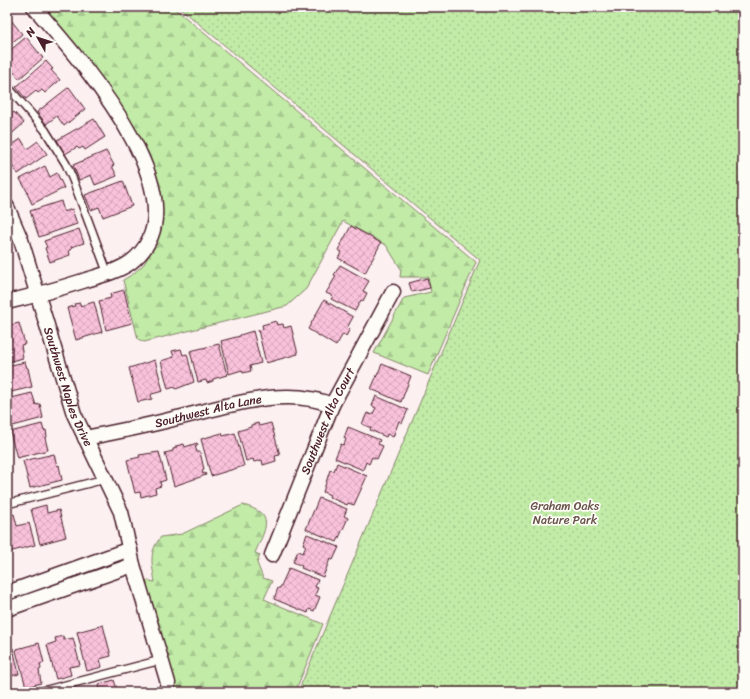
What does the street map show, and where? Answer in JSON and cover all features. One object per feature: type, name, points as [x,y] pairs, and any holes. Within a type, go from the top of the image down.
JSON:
[{"type":"street","points":[[7,302],[37,295],[108,274],[130,262],[142,251],[150,238],[154,227],[156,204],[151,180],[129,131],[92,78],[34,7]]},
{"type":"street","name":"Southwest Naples Drive","points":[[7,207],[21,240],[74,414],[121,512],[133,565],[168,683],[166,692]]},
{"type":"street","name":"Southwest Alta Court","points":[[272,555],[332,405],[393,292]]},
{"type":"street","name":"Southwest Alta Lane","points":[[85,438],[121,432],[228,405],[280,397],[299,396],[322,401],[332,405]]},
{"type":"street","points":[[7,593],[130,549]]},
{"type":"street","points":[[7,609],[133,565]]},
{"type":"lane","points":[[7,86],[45,130],[63,158],[73,180],[108,274]]},
{"type":"lane","points":[[7,504],[105,479]]},
{"type":"lane","points":[[39,692],[161,660]]},
{"type":"green space","points":[[39,7],[173,7],[476,262],[428,375],[374,353],[404,298],[431,292],[428,277],[400,277],[401,269],[386,245],[343,221],[306,289],[287,306],[144,342],[138,339],[123,280],[133,274],[144,264],[157,243],[161,226],[161,200],[150,166]]},
{"type":"green space","name":"Graham Oaks Nature Park","points":[[179,7],[743,7],[743,692],[298,692],[480,260]]},
{"type":"green space","points":[[243,505],[261,513],[266,523],[265,530],[255,553],[260,555],[257,563],[263,578],[272,581],[264,599],[323,624],[295,692],[170,692],[170,680],[145,580],[155,582],[152,558],[154,548],[161,537],[182,534]]},
{"type":"building","points":[[7,15],[22,34],[7,47]]},
{"type":"building","points":[[26,37],[43,58],[19,79],[12,70],[7,74],[7,53]]},
{"type":"building","points":[[46,61],[53,69],[51,70],[60,80],[45,93],[42,90],[38,93],[36,91],[26,99],[16,87]]},
{"type":"building","points":[[69,87],[85,109],[64,126],[57,116],[46,124],[37,112]]},
{"type":"building","points":[[14,112],[24,123],[7,138],[7,118]]},
{"type":"building","points":[[94,119],[105,137],[85,150],[83,147],[79,149],[77,147],[65,154],[57,140]]},
{"type":"building","points":[[21,139],[27,149],[38,141],[47,154],[18,174],[7,159],[7,148]]},
{"type":"building","points":[[106,151],[114,165],[112,166],[117,176],[95,185],[91,175],[79,180],[73,165]]},
{"type":"building","points":[[45,166],[50,177],[57,173],[64,188],[32,204],[20,179]]},
{"type":"building","points":[[123,181],[132,206],[103,217],[99,207],[91,210],[85,195]]},
{"type":"building","points":[[61,201],[64,212],[72,209],[77,224],[39,237],[30,211]]},
{"type":"building","points":[[351,226],[381,243],[365,273],[338,258],[342,252],[338,250]]},
{"type":"building","points":[[79,229],[84,243],[71,247],[72,249],[69,250],[70,255],[50,262],[45,248],[47,247],[44,241]]},
{"type":"building","points":[[340,265],[369,281],[363,291],[367,293],[355,311],[331,299],[333,296],[326,293],[336,276],[334,275]]},
{"type":"building","points":[[427,278],[430,288],[412,292],[409,283]]},
{"type":"building","points":[[124,290],[132,323],[106,330],[99,301],[111,298],[110,294]]},
{"type":"building","points":[[324,300],[353,317],[347,328],[350,329],[346,336],[343,334],[336,346],[308,329]]},
{"type":"building","points":[[94,302],[102,332],[76,340],[67,308],[75,306],[74,304],[80,303],[80,306]]},
{"type":"building","points":[[276,321],[277,325],[283,324],[284,328],[291,326],[298,354],[266,363],[258,330],[263,329],[262,325]]},
{"type":"building","points":[[19,323],[25,344],[21,345],[23,358],[7,362],[7,326]]},
{"type":"building","points":[[253,331],[261,363],[250,366],[251,371],[243,373],[242,370],[229,374],[221,341]]},
{"type":"building","points":[[219,344],[227,375],[213,379],[213,381],[207,383],[206,380],[198,382],[190,351]]},
{"type":"building","points":[[181,349],[183,355],[187,354],[194,382],[176,389],[175,387],[168,389],[161,361],[174,357],[172,351]]},
{"type":"building","points":[[155,360],[163,391],[152,394],[152,399],[138,402],[129,368]]},
{"type":"building","points":[[25,362],[28,368],[32,387],[7,393],[7,366]]},
{"type":"building","points":[[382,364],[411,376],[401,402],[371,389]]},
{"type":"building","points":[[32,393],[36,405],[40,404],[43,418],[9,427],[7,420],[7,399]]},
{"type":"building","points":[[376,396],[408,410],[402,423],[399,421],[393,437],[387,434],[386,437],[370,430],[371,428],[362,424],[367,413],[372,415],[376,408],[372,406]]},
{"type":"building","points":[[258,423],[259,426],[271,423],[280,455],[275,456],[276,461],[263,465],[262,460],[254,462],[253,459],[246,461],[238,431]]},
{"type":"building","points":[[42,424],[44,431],[46,430],[47,437],[45,438],[48,450],[17,458],[10,432]]},
{"type":"building","points":[[348,427],[380,440],[378,444],[383,446],[377,459],[372,457],[369,464],[366,462],[363,470],[335,458],[341,444],[344,445],[346,439],[344,438]]},
{"type":"building","points":[[222,433],[223,436],[235,433],[244,466],[211,476],[201,439]]},
{"type":"building","points":[[197,443],[198,445],[195,446],[197,452],[200,452],[204,469],[202,470],[203,474],[205,473],[206,475],[174,486],[165,453],[173,451],[176,446],[184,444],[185,447]]},
{"type":"building","points":[[159,452],[166,480],[160,482],[161,486],[155,488],[156,493],[141,497],[140,492],[135,493],[127,460],[140,457],[139,455]]},
{"type":"building","points":[[54,454],[57,466],[59,465],[62,480],[30,488],[23,461]]},
{"type":"building","points":[[337,463],[367,476],[354,505],[348,503],[347,505],[329,497],[330,495],[323,492],[330,470],[334,471]]},
{"type":"building","points":[[319,498],[347,509],[344,516],[348,518],[337,542],[306,529]]},
{"type":"building","points":[[46,505],[47,513],[59,510],[66,537],[40,544],[31,509]]},
{"type":"building","points":[[14,514],[17,526],[29,523],[35,545],[9,552],[7,545],[7,516]]},
{"type":"building","points":[[307,534],[339,547],[333,560],[330,559],[323,577],[301,568],[302,566],[293,562],[298,551],[303,553],[306,546],[303,544]]},
{"type":"building","points":[[289,568],[318,580],[315,587],[318,588],[315,595],[320,597],[314,611],[309,609],[308,613],[274,599]]},
{"type":"building","points":[[103,625],[111,656],[100,659],[102,667],[87,671],[77,632]]},
{"type":"building","points":[[63,636],[64,640],[73,638],[80,665],[69,667],[71,675],[56,679],[47,645],[56,642],[55,638]]},
{"type":"building","points":[[39,643],[44,663],[40,664],[41,669],[39,670],[41,683],[26,687],[16,651],[17,649]]},
{"type":"building","points":[[13,648],[19,674],[7,677],[7,649]]},
{"type":"building","points":[[7,677],[10,690],[7,690]]},
{"type":"building","points":[[114,680],[118,692],[100,692],[99,684]]}]
